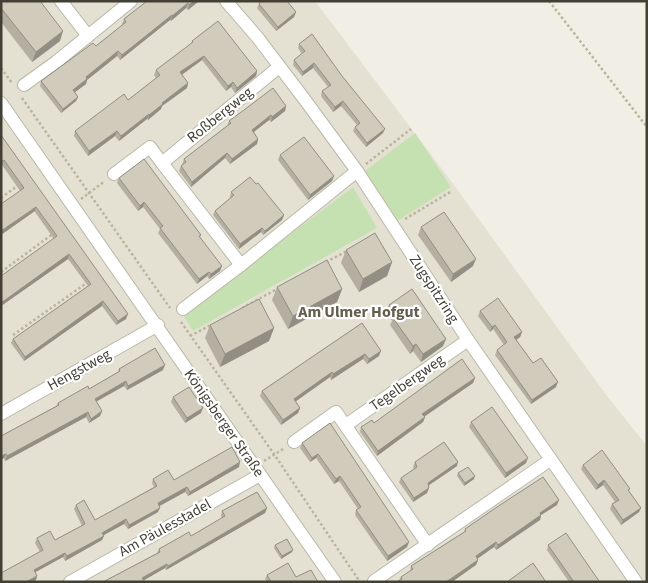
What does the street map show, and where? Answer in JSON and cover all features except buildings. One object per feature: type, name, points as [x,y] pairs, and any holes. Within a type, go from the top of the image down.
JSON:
[{"type":"street","points":[[61,1],[88,36]]},
{"type":"street","points":[[24,86],[131,1]]},
{"type":"street","name":"Zugspitzring","points":[[226,1],[279,67],[357,171],[468,340],[630,580]]},
{"type":"street","name":"Roßbergweg","points":[[162,163],[279,67]]},
{"type":"street","name":"Königsberger Straße","points":[[1,103],[336,582]]},
{"type":"street","points":[[114,174],[150,147],[241,265]]},
{"type":"street","points":[[179,315],[357,171]]},
{"type":"street","name":"Hengstweg","points":[[1,414],[158,325]]},
{"type":"street","name":"Tegelbergweg","points":[[346,425],[468,340]]},
{"type":"street","points":[[294,442],[336,412],[428,545]]},
{"type":"street","points":[[374,581],[550,460]]},
{"type":"street","name":"Am Päulesstadel","points":[[70,582],[258,471]]},
{"type":"path","points":[[549,1],[647,127]]},
{"type":"path","points":[[1,68],[179,315],[190,336],[274,454],[360,582]]},
{"type":"path","points":[[357,171],[411,129]]},
{"type":"path","points":[[72,205],[90,194],[114,174]]},
{"type":"path","points":[[1,198],[23,182]]},
{"type":"path","points":[[393,226],[452,191]]},
{"type":"path","points":[[1,272],[56,232]]},
{"type":"path","points":[[323,264],[350,250]]},
{"type":"path","points":[[13,335],[90,280]]},
{"type":"path","points":[[240,309],[281,287]]},
{"type":"path","points":[[190,336],[215,322]]},
{"type":"path","points":[[258,471],[274,454],[294,442]]},
{"type":"shaded area","points":[[1,1],[315,1],[454,185],[607,396],[647,446],[647,582],[1,582]]},
{"type":"green space","points":[[415,133],[451,187],[397,221],[365,171]]},
{"type":"green space","points":[[353,187],[377,228],[193,331],[183,315]]},
{"type":"district","name":"Am Ulmer Hofgut","points":[[359,312]]}]
